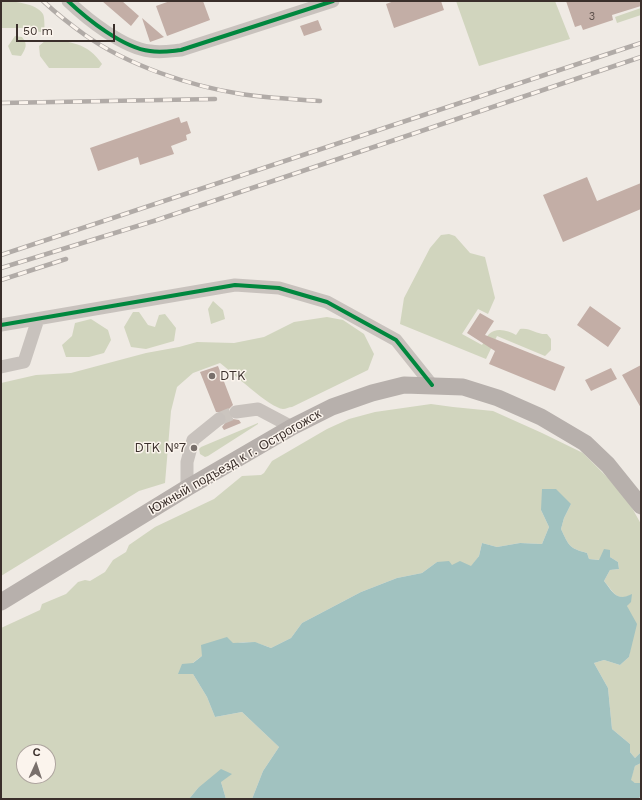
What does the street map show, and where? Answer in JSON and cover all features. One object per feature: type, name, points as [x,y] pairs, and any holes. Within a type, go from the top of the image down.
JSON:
[{"type":"main road","name":"Южный подъезд к г. Острогожск","points":[[1,602],[187,488],[292,427],[332,407],[372,393],[404,385],[463,387],[498,398],[554,424],[585,443],[608,465],[641,506]]},
{"type":"street","points":[[68,1],[104,30],[129,44],[149,51],[164,52],[181,50],[333,1]]},
{"type":"street","points":[[1,325],[236,285],[280,288],[327,302],[396,340],[432,385]]},
{"type":"street","points":[[1,367],[24,362],[38,319]]},
{"type":"street","points":[[236,412],[258,409],[292,427]]},
{"type":"street","points":[[187,488],[187,462],[193,440],[219,419]]},
{"type":"green space","points":[[1,1],[24,3],[40,10],[44,16],[45,33],[22,28],[1,28]]},
{"type":"green space","points":[[456,1],[555,1],[570,39],[479,66]]},
{"type":"green space","points":[[641,8],[641,15],[617,23],[615,17]]},
{"type":"green space","points":[[15,36],[22,37],[26,44],[21,56],[12,55],[8,46]]},
{"type":"green space","points":[[46,40],[78,44],[97,57],[102,64],[99,68],[49,68],[40,56],[39,46]]},
{"type":"green space","points":[[449,234],[455,236],[470,253],[485,257],[495,298],[488,314],[478,309],[462,334],[482,345],[489,334],[495,330],[506,331],[516,335],[520,329],[547,334],[551,339],[551,350],[545,356],[497,336],[486,359],[400,324],[404,298],[430,248],[441,235]]},
{"type":"green space","points":[[213,301],[223,310],[225,319],[211,324],[208,309]]},
{"type":"green space","points":[[133,312],[139,312],[148,325],[155,327],[159,315],[165,314],[176,328],[174,341],[146,349],[131,347],[124,327]]},
{"type":"green space","points":[[327,317],[343,320],[364,334],[374,354],[368,370],[292,407],[283,409],[269,403],[220,363],[193,373],[177,387],[171,411],[165,483],[139,491],[1,576],[1,383],[36,375],[71,373],[146,353],[197,342],[234,343],[264,337],[294,322]]},
{"type":"green space","points":[[91,319],[108,330],[111,340],[104,353],[89,357],[66,357],[62,345],[72,336],[75,323]]},
{"type":"green space","points":[[431,404],[493,411],[583,453],[627,499],[641,524],[641,752],[635,758],[630,752],[630,744],[612,729],[608,688],[594,663],[604,660],[620,665],[629,657],[631,645],[627,606],[631,595],[626,597],[618,596],[604,581],[610,570],[619,569],[618,562],[610,557],[600,560],[589,559],[587,553],[576,550],[568,543],[561,529],[564,518],[571,504],[541,510],[549,527],[542,544],[520,543],[497,547],[482,543],[479,556],[471,567],[437,562],[422,573],[397,578],[361,592],[302,623],[291,638],[271,648],[258,643],[248,642],[231,644],[206,654],[193,663],[193,674],[207,697],[215,717],[242,712],[279,747],[263,771],[252,799],[226,799],[221,782],[198,788],[189,799],[1,799],[1,628],[40,610],[42,604],[66,594],[78,582],[85,580],[90,581],[105,572],[113,560],[126,552],[129,545],[155,527],[214,499],[242,476],[261,475],[272,461],[327,429],[349,419],[375,412]]},
{"type":"green space","points":[[258,423],[208,456],[205,457],[200,454],[199,449],[201,447]]},
{"type":"green space","points":[[641,763],[641,783],[630,781],[635,766]]},
{"type":"water","points":[[542,489],[556,489],[571,504],[564,518],[561,529],[570,546],[576,550],[587,553],[589,559],[599,560],[604,549],[610,550],[610,557],[618,562],[619,569],[610,570],[604,581],[615,595],[622,597],[632,594],[631,602],[627,606],[637,624],[629,657],[620,665],[604,660],[594,663],[608,688],[612,729],[630,744],[630,752],[635,758],[641,752],[641,763],[635,766],[631,780],[635,783],[641,783],[641,794],[639,799],[252,799],[263,771],[279,747],[242,712],[215,717],[207,697],[193,674],[178,674],[182,664],[193,663],[202,656],[201,645],[227,637],[233,643],[255,642],[271,648],[291,638],[302,623],[361,592],[397,578],[422,573],[437,562],[449,561],[452,565],[460,561],[471,566],[479,556],[482,543],[497,547],[520,543],[542,544],[549,527],[541,510]]},
{"type":"water","points":[[221,769],[232,774],[221,782],[226,799],[189,799],[198,788]]},
{"type":"building","points":[[102,1],[122,1],[139,16],[131,26]]},
{"type":"building","points":[[170,1],[203,1],[210,20],[167,36],[156,6]]},
{"type":"building","points":[[394,1],[441,1],[444,10],[394,28],[386,4]]},
{"type":"building","points":[[566,1],[641,1],[641,6],[612,15],[613,20],[583,30],[581,25],[575,27]]},
{"type":"building","points":[[142,18],[164,37],[150,42]]},
{"type":"building","points":[[318,20],[322,30],[304,36],[300,26]]},
{"type":"building","points":[[179,117],[181,123],[187,121],[191,133],[186,135],[187,140],[171,146],[174,154],[140,165],[138,157],[98,171],[90,148]]},
{"type":"building","points":[[587,177],[597,201],[641,183],[641,209],[563,242],[543,195]]},
{"type":"building","points":[[590,306],[621,328],[608,347],[577,325]]},
{"type":"building","points":[[480,313],[494,321],[485,335],[565,367],[555,391],[489,364],[495,351],[467,333]]},
{"type":"building","points":[[641,365],[641,408],[622,375]]},
{"type":"building","points":[[218,366],[233,405],[229,409],[228,413],[233,419],[239,420],[241,423],[224,430],[222,427],[226,422],[227,417],[222,412],[216,412],[200,372]]},
{"type":"building","points":[[611,368],[617,379],[591,391],[585,380]]},
{"type":"tunnel","points":[[219,419],[236,412]]},
{"type":"railway","points":[[43,1],[74,27],[102,46],[139,65],[160,73],[201,86],[241,94],[320,101]]},
{"type":"railway","points":[[1,255],[641,43]]},
{"type":"railway","points":[[1,268],[157,220],[641,57]]},
{"type":"railway","points":[[1,103],[215,99]]},
{"type":"railway","points":[[1,280],[66,259]]},
{"type":"cycle path","points":[[68,1],[95,24],[117,39],[140,49],[158,52],[181,50],[333,1]]},
{"type":"cycle path","points":[[1,325],[235,285],[279,288],[327,302],[396,340],[432,385]]},
{"type":"place","name":"DTK","points":[[212,376]]},
{"type":"place","name":"DTK №7","points":[[194,448]]}]
